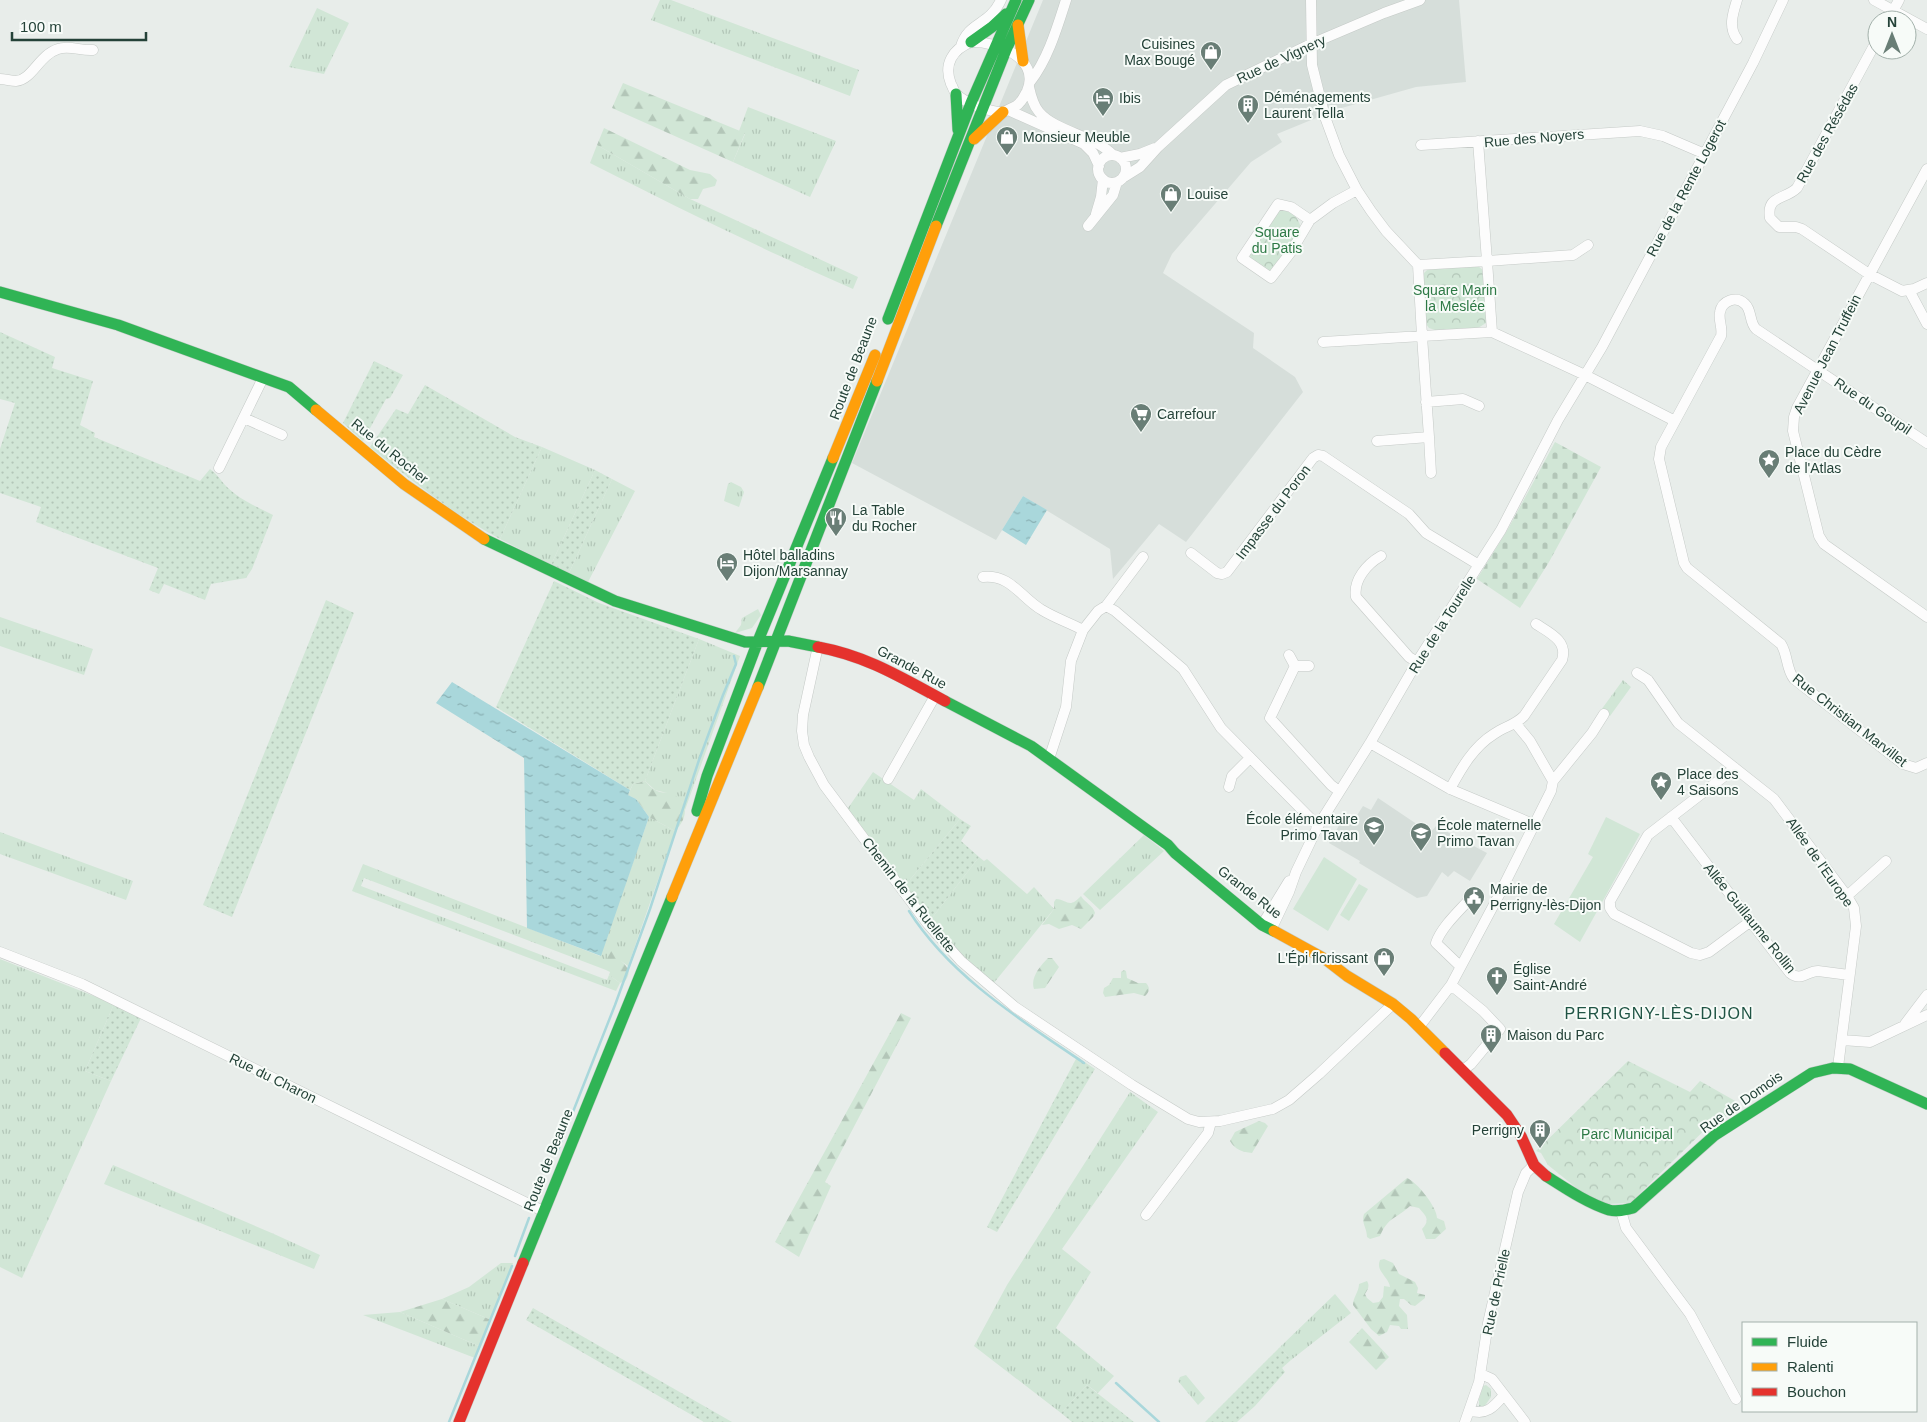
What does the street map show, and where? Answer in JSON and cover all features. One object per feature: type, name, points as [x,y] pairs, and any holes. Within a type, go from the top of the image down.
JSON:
[{"type":"main road","name":"Route de Beaune","points":[[459,1422],[753,696],[854,441],[900,317],[1006,50],[1028,0]]},
{"type":"main road","points":[[966,44],[992,27],[1014,4]]},
{"type":"main road","name":"Route de Beaune","points":[[665,910],[708,776],[758,641],[868,373],[995,45],[1014,4]]},
{"type":"main road","points":[[1018,24],[1024,62]]},
{"type":"main road","points":[[956,94],[958,139]]},
{"type":"main road","points":[[969,143],[1006,111]]},
{"type":"main road","name":"Rue du Rocher","points":[[0,292],[118,325],[289,387],[404,484],[480,537],[615,601],[745,642],[774,641]]},
{"type":"main road","name":"Grande Rue","points":[[774,641],[788,641],[818,646],[868,660],[1018,739],[1049,759],[1168,844],[1176,853],[1267,927],[1325,959],[1347,976],[1393,1004],[1420,1027],[1507,1114],[1521,1136],[1534,1165],[1544,1175],[1574,1193],[1610,1210],[1621,1211]]},
{"type":"main road","points":[[1838,1067],[1860,1072],[1927,1104]]},
{"type":"main road","name":"Rue de Domois","points":[[1621,1211],[1633,1208],[1641,1202],[1724,1129],[1807,1074],[1838,1067]]},
{"type":"street","points":[[966,44],[968,31],[990,18],[1001,0]]},
{"type":"street","points":[[1006,111],[1024,99],[1029,85],[1046,55],[1066,0]]},
{"type":"street","points":[[1311,0],[1312,65],[1326,117],[1339,155],[1357,190],[1386,231],[1418,265],[1432,473]]},
{"type":"street","name":"Rue de Vignery","points":[[1120,180],[1140,167],[1158,147],[1226,85],[1311,44],[1420,0]]},
{"type":"street","points":[[1737,0],[1732,25],[1737,38]]},
{"type":"street","name":"Rue de la Rente Logerot","points":[[1585,375],[1602,347],[1753,64],[1783,0]]},
{"type":"street","points":[[1874,0],[1893,10],[1899,0]]},
{"type":"street","points":[[1088,226],[1113,195],[1120,180],[1126,167],[1117,156],[1102,146],[1044,117],[1034,104],[1024,62],[1006,50],[984,42],[966,44],[955,51],[948,63],[948,77],[956,94],[972,104],[983,108],[1006,111],[1084,144],[1093,153],[1099,166],[1100,176],[1103,179],[1107,182],[1120,180]]},
{"type":"street","points":[[0,79],[15,81],[24,79],[40,60],[64,47],[86,51],[93,50]]},
{"type":"street","points":[[1024,62],[1046,55]]},
{"type":"street","name":"Rue des Résédas","points":[[1867,58],[1797,188],[1791,194],[1773,201],[1769,213],[1773,223],[1778,227],[1802,229],[1869,274]]},
{"type":"street","name":"Rue des Noyers","points":[[1487,261],[1478,141],[1640,131],[1663,136],[1705,154]]},
{"type":"street","points":[[1421,145],[1478,141]]},
{"type":"street","name":"Rue de Vignery","points":[[1117,156],[1140,154],[1158,147]]},
{"type":"street","points":[[1099,166],[1104,159],[1117,156]]},
{"type":"street","name":"Avenue Jean Truffein","points":[[1927,169],[1797,408],[1793,431],[1818,536],[1824,544],[1927,617]]},
{"type":"street","points":[[1096,215],[1102,197],[1103,179]]},
{"type":"street","points":[[1310,220],[1290,208],[1278,204],[1242,258],[1257,270],[1272,278],[1291,252],[1310,220],[1333,203],[1357,190]]},
{"type":"street","points":[[1418,265],[1573,254],[1588,245]]},
{"type":"street","points":[[1487,261],[1492,332]]},
{"type":"street","points":[[1869,274],[1902,291],[1927,283]]},
{"type":"street","points":[[1909,290],[1927,324]]},
{"type":"street","name":"Rue du Goupil","points":[[1675,421],[1721,336],[1720,312],[1728,301],[1738,300],[1746,304],[1752,324],[1756,329],[1927,442]]},
{"type":"street","points":[[1323,342],[1492,332],[1585,375],[1675,421]]},
{"type":"street","name":"Rue de la Tourelle","points":[[1267,927],[1318,826],[1370,744],[1417,662],[1501,530],[1558,420],[1585,375]]},
{"type":"street","points":[[219,468],[263,378]]},
{"type":"street","points":[[1426,402],[1463,399],[1479,406]]},
{"type":"street","points":[[244,418],[282,434]]},
{"type":"street","name":"Rue Christian Marvillet","points":[[1675,421],[1661,447],[1659,459],[1684,563],[1687,568],[1781,644],[1794,679],[1903,764],[1916,768],[1927,763]]},
{"type":"street","points":[[1377,441],[1429,437]]},
{"type":"street","name":"Impasse du Poron","points":[[1191,553],[1217,573],[1227,572],[1313,458],[1318,455],[1323,456],[1409,514],[1426,533],[1479,565]]},
{"type":"street","points":[[1382,556],[1371,562],[1356,582],[1356,597],[1409,657],[1417,662]]},
{"type":"street","points":[[1049,759],[1066,707],[1071,661],[1084,630],[1098,611],[1106,606],[1144,557]]},
{"type":"street","points":[[983,578],[994,576],[1008,583],[1040,609],[1084,630]]},
{"type":"street","points":[[1106,606],[1115,611],[1183,669],[1221,728],[1318,826]]},
{"type":"street","points":[[1450,789],[1462,766],[1480,745],[1496,732],[1516,724],[1531,707],[1558,667],[1564,653],[1563,645],[1558,639],[1536,624]]},
{"type":"street","name":"Chemin de la Ruellette","points":[[818,646],[803,714],[802,731],[804,745],[824,785],[928,923],[962,961],[1015,1007],[1122,1079],[1188,1119],[1199,1122],[1211,1122]]},
{"type":"street","points":[[1289,655],[1295,666]]},
{"type":"street","points":[[1295,666],[1309,666]]},
{"type":"street","points":[[1295,666],[1270,718],[1339,791]]},
{"type":"street","name":"Allée de l'Europe","points":[[1637,673],[1648,680],[1678,723],[1779,804],[1854,908],[1856,917],[1838,1067]]},
{"type":"street","points":[[888,779],[934,696]]},
{"type":"street","points":[[1420,1027],[1451,985],[1499,895],[1554,781],[1592,733],[1604,714]]},
{"type":"street","points":[[1516,724],[1530,741],[1554,781]]},
{"type":"street","points":[[1370,744],[1450,789],[1534,824]]},
{"type":"street","points":[[1229,787],[1232,776],[1250,758]]},
{"type":"street","points":[[1734,768],[1644,839],[1610,901],[1612,912],[1691,953],[1700,955],[1708,952],[1751,921]]},
{"type":"street","name":"Allée Guillaume Rollin","points":[[1670,817],[1790,973],[1795,977],[1800,977],[1814,971],[1849,975]]},
{"type":"street","points":[[1847,896],[1886,861]]},
{"type":"street","points":[[1460,966],[1436,943],[1455,915],[1468,901]]},
{"type":"street","name":"Rue du Charon","points":[[0,952],[82,984],[543,1211]]},
{"type":"street","points":[[1451,985],[1484,1011],[1500,1029],[1463,1070]]},
{"type":"street","points":[[1902,1027],[1927,995]]},
{"type":"street","points":[[1146,1215],[1208,1133],[1211,1122],[1273,1109],[1281,1105],[1319,1074],[1393,1004]]},
{"type":"street","points":[[1842,1040],[1870,1042],[1927,1015]]},
{"type":"street","name":"Rue de Prielle","points":[[1465,1422],[1481,1374],[1488,1324],[1518,1192],[1526,1174],[1534,1165]]},
{"type":"street","points":[[1621,1211],[1626,1228],[1690,1314],[1736,1400]]},
{"type":"street","points":[[1481,1374],[1490,1377],[1525,1422]]},
{"type":"street","points":[[1470,1410],[1477,1413],[1488,1411],[1504,1395]]},
{"type":"shaded area","points":[[1043,0],[1459,0],[1466,82],[1416,87],[1338,109],[1277,134],[1282,142],[1251,162],[1172,254],[1163,273],[1254,333],[1253,348],[1295,377],[1303,392],[1186,542],[1159,524],[1113,579],[1110,549],[1023,496],[996,540],[852,463]]},
{"type":"shaded area","points":[[1378,798],[1430,833],[1436,826],[1487,853],[1470,881],[1454,871],[1448,877],[1442,872],[1427,896],[1417,898],[1329,843],[1345,815],[1354,820],[1363,806],[1371,810]]},
{"type":"green space","points":[[660,0],[671,0],[859,70],[850,96],[651,20]]},
{"type":"green space","points":[[317,8],[349,23],[324,74],[289,67]]},
{"type":"green space","points":[[623,83],[745,133],[733,162],[612,108]]},
{"type":"green space","points":[[748,107],[836,141],[810,197],[733,162],[745,134],[739,131]]},
{"type":"green space","points":[[604,128],[690,170],[710,174],[717,180],[715,186],[703,189],[698,199],[690,199],[597,145]]},
{"type":"green space","points":[[597,145],[690,199],[858,277],[853,289],[720,228],[590,163]]},
{"type":"green space","name":"Square du Patis","points":[[1280,210],[1295,216],[1301,230],[1274,272],[1266,273],[1252,262],[1250,255],[1255,241]]},
{"type":"green space","name":"Square Marin la Meslée","points":[[1478,266],[1484,271],[1486,323],[1478,328],[1435,330],[1429,328],[1426,324],[1423,274],[1428,269]]},
{"type":"green space","points":[[0,332],[55,357],[52,368],[93,381],[80,425],[95,433],[94,437],[200,481],[210,469],[237,495],[273,515],[252,569],[246,578],[211,584],[205,600],[164,584],[159,594],[149,590],[158,568],[36,522],[41,507],[0,493],[0,449],[15,403],[0,399]]},
{"type":"green space","points":[[374,361],[403,375],[390,398],[386,399],[363,441],[343,423]]},
{"type":"green space","points":[[425,385],[515,437],[542,447],[500,539],[449,507],[370,447],[396,409],[408,414]]},
{"type":"green space","points":[[1555,442],[1601,467],[1549,562],[1520,608],[1477,579],[1508,529]]},
{"type":"green space","points":[[542,447],[595,470],[551,565],[500,539]]},
{"type":"green space","points":[[595,470],[612,479],[569,573],[551,565]]},
{"type":"green space","points":[[612,479],[635,491],[588,582],[569,573]]},
{"type":"green space","points":[[731,482],[741,487],[744,492],[739,507],[724,501],[728,484]]},
{"type":"green space","points":[[554,581],[599,603],[699,639],[645,781],[633,784],[630,790],[496,707]]},
{"type":"green space","points":[[326,600],[354,613],[232,917],[203,905]]},
{"type":"green space","points":[[758,609],[761,615],[752,628],[735,633],[741,625],[742,618]]},
{"type":"green space","points":[[0,617],[93,649],[84,675],[0,646]]},
{"type":"green space","points":[[699,639],[740,656],[685,810],[682,802],[667,793],[655,790],[645,781]]},
{"type":"green space","points":[[1623,680],[1631,687],[1610,716],[1601,710]]},
{"type":"green space","points":[[873,772],[914,800],[921,789],[960,819],[904,887],[846,811]]},
{"type":"green space","points":[[645,781],[655,790],[676,796],[683,804],[685,815],[680,826],[675,831],[649,817],[636,799],[628,795],[633,784]]},
{"type":"green space","points":[[649,817],[675,831],[628,966],[621,961],[608,958],[606,970],[364,878],[361,886],[607,980],[609,975],[620,983],[616,991],[352,891],[363,864],[600,956]]},
{"type":"green space","points":[[1606,817],[1640,834],[1580,942],[1554,924],[1593,857],[1588,854]]},
{"type":"green space","points":[[960,819],[971,826],[961,841],[979,857],[929,922],[904,887]]},
{"type":"green space","points":[[0,832],[133,881],[126,900],[0,854]]},
{"type":"green space","points":[[1144,835],[1164,851],[1100,910],[1083,894]]},
{"type":"green space","points":[[979,857],[984,861],[987,859],[1027,894],[1034,887],[1054,909],[993,984],[929,922]]},
{"type":"green space","points":[[1324,857],[1357,879],[1328,931],[1293,909]]},
{"type":"green space","points":[[1359,884],[1368,889],[1349,921],[1340,915]]},
{"type":"green space","points":[[1081,896],[1093,908],[1095,913],[1081,929],[1072,925],[1059,929],[1049,924],[1042,925],[1054,909],[1056,899],[1071,903]]},
{"type":"green space","points":[[614,948],[617,948],[619,952],[617,956],[629,973],[625,981],[620,983],[609,975],[610,972],[606,970],[607,955]]},
{"type":"green space","points":[[1048,958],[1052,958],[1059,967],[1045,988],[1034,989],[1033,981],[1035,976]]},
{"type":"green space","points":[[0,959],[114,1004],[85,1071],[111,1081],[22,1278],[0,1267]]},
{"type":"green space","points":[[1126,971],[1127,978],[1138,983],[1146,983],[1149,991],[1145,996],[1134,993],[1105,997],[1103,993],[1104,988],[1109,985],[1113,978],[1121,978],[1121,972]]},
{"type":"green space","points":[[114,1004],[141,1018],[111,1081],[85,1071]]},
{"type":"green space","points":[[901,1013],[911,1018],[825,1182],[831,1186],[799,1257],[775,1242]]},
{"type":"green space","points":[[1077,1057],[1095,1069],[997,1232],[987,1227]]},
{"type":"green space","name":"Parc Municipal","points":[[1628,1061],[1690,1092],[1700,1081],[1737,1102],[1726,1117],[1722,1113],[1630,1203],[1607,1204],[1579,1190],[1548,1165],[1541,1153],[1536,1151]]},
{"type":"green space","points":[[1130,1092],[1158,1112],[1062,1249],[1091,1272],[1056,1328],[1114,1376],[1098,1393],[1087,1385],[1061,1413],[974,1346],[1007,1285]]},
{"type":"green space","points":[[1259,1121],[1268,1126],[1252,1153],[1234,1147],[1230,1141],[1235,1132]]},
{"type":"green space","points":[[113,1165],[320,1255],[314,1269],[104,1184]]},
{"type":"green space","points":[[1407,1178],[1416,1184],[1426,1195],[1434,1208],[1437,1218],[1444,1221],[1446,1229],[1435,1239],[1426,1239],[1422,1229],[1427,1221],[1426,1216],[1419,1208],[1410,1206],[1386,1225],[1380,1236],[1370,1239],[1367,1237],[1363,1220],[1364,1214]]},
{"type":"green space","points":[[1384,1259],[1393,1263],[1399,1274],[1415,1282],[1418,1288],[1417,1293],[1425,1295],[1425,1298],[1415,1306],[1404,1299],[1400,1299],[1399,1306],[1407,1315],[1408,1329],[1401,1329],[1399,1326],[1390,1325],[1387,1332],[1379,1336],[1371,1329],[1353,1305],[1359,1284],[1367,1281],[1368,1288],[1365,1294],[1373,1303],[1379,1302],[1383,1297],[1384,1286],[1390,1287],[1379,1267],[1380,1260]]},
{"type":"green space","points":[[501,1263],[513,1263],[491,1320],[442,1299],[469,1287]]},
{"type":"green space","points":[[1335,1294],[1351,1313],[1291,1360],[1280,1347]]},
{"type":"green space","points":[[442,1299],[491,1320],[481,1347],[400,1312]]},
{"type":"green space","points":[[533,1308],[732,1422],[704,1422],[526,1320]]},
{"type":"green space","points":[[400,1312],[481,1347],[475,1358],[363,1315]]},
{"type":"green space","points":[[1362,1328],[1389,1357],[1376,1370],[1349,1342]]},
{"type":"green space","points":[[1280,1347],[1291,1360],[1282,1368],[1285,1372],[1255,1406],[1237,1422],[1205,1422]]},
{"type":"green space","points":[[1186,1375],[1205,1398],[1198,1405],[1178,1381],[1180,1377]]},
{"type":"green space","points":[[1087,1385],[1134,1422],[1072,1422],[1061,1413]]},
{"type":"green space","points":[[1486,1385],[1491,1389],[1491,1397],[1484,1407],[1479,1407],[1483,1386]]},
{"type":"water","points":[[1023,496],[1047,510],[1026,545],[1002,530]]},
{"type":"water","points":[[452,682],[630,790],[628,795],[636,799],[649,817],[601,956],[527,928],[524,758],[436,703]]},
{"type":"waterway","points":[[556,1155],[615,1005],[650,909],[699,760],[736,664],[734,656]]},
{"type":"waterway","points":[[909,911],[926,935],[966,977],[1012,1013],[1084,1063]]},
{"type":"waterway","points":[[515,1256],[529,1218]]},
{"type":"waterway","points":[[449,1422],[512,1266]]},
{"type":"waterway","points":[[1116,1383],[1159,1422]]},
{"type":"traffic: fast","points":[[888,319],[971,103],[1016,0]]},
{"type":"traffic: fast","points":[[936,226],[1006,50],[1029,0]]},
{"type":"traffic: fast","points":[[971,42],[1006,14]]},
{"type":"traffic: fast","points":[[956,94],[958,130]]},
{"type":"traffic: fast","points":[[0,292],[118,325],[289,387],[316,410]]},
{"type":"traffic: fast","points":[[758,687],[877,381]]},
{"type":"traffic: fast","points":[[697,811],[707,776],[758,641],[833,458]]},
{"type":"traffic: fast","points":[[484,539],[615,601],[745,642],[788,641],[818,647]]},
{"type":"traffic: fast","points":[[945,701],[1031,746],[1168,845],[1175,853],[1262,925],[1274,931]]},
{"type":"traffic: fast","points":[[523,1263],[672,897]]},
{"type":"traffic: fast","points":[[1546,1176],[1576,1195],[1609,1210],[1633,1208],[1715,1135],[1812,1073],[1833,1068],[1850,1069],[1927,1104]]},
{"type":"traffic: slow","points":[[1018,25],[1023,61]]},
{"type":"traffic: slow","points":[[974,139],[1003,112]]},
{"type":"traffic: slow","points":[[877,381],[936,226]]},
{"type":"traffic: slow","points":[[833,458],[875,355]]},
{"type":"traffic: slow","points":[[316,410],[404,484],[484,539]]},
{"type":"traffic: slow","points":[[672,897],[758,687]]},
{"type":"traffic: slow","points":[[1274,931],[1325,959],[1347,976],[1393,1004],[1445,1053]]},
{"type":"traffic: jam","points":[[818,647],[868,662],[899,676],[945,701]]},
{"type":"traffic: jam","points":[[1445,1053],[1507,1115],[1521,1136],[1534,1165],[1546,1176]]},
{"type":"traffic: jam","points":[[459,1422],[523,1263]]},
{"type":"place","name":"Cuisines Max Bougé","points":[[1211,71]]},
{"type":"place","name":"Ibis","points":[[1103,117]]},
{"type":"place","name":"Déménagements Laurent Tella","points":[[1248,124]]},
{"type":"place","name":"Monsieur Meuble","points":[[1007,156]]},
{"type":"place","name":"Louise","points":[[1171,213]]},
{"type":"place","name":"Carrefour","points":[[1141,433]]},
{"type":"place","name":"Place du Cèdre de l'Atlas","points":[[1769,479]]},
{"type":"place","name":"La Table du Rocher","points":[[836,537]]},
{"type":"place","name":"Hôtel balladins Dijon/Marsannay","points":[[727,582]]},
{"type":"place","name":"Place des 4 Saisons","points":[[1661,801]]},
{"type":"place","name":"École élémentaire Primo Tavan","points":[[1374,846]]},
{"type":"place","name":"École maternelle Primo Tavan","points":[[1421,852]]},
{"type":"place","name":"Mairie de Perrigny-lès-Dijon","points":[[1474,916]]},
{"type":"place","name":"L'Épi florissant","points":[[1384,977]]},
{"type":"place","name":"Église Saint-André","points":[[1497,996]]},
{"type":"place","name":"Maison du Parc","points":[[1491,1054]]},
{"type":"place","name":"Perrigny","points":[[1540,1149]]},
{"type":"district","name":"PERRIGNY-LÈS-DIJON","points":[[1659,1013]]}]
